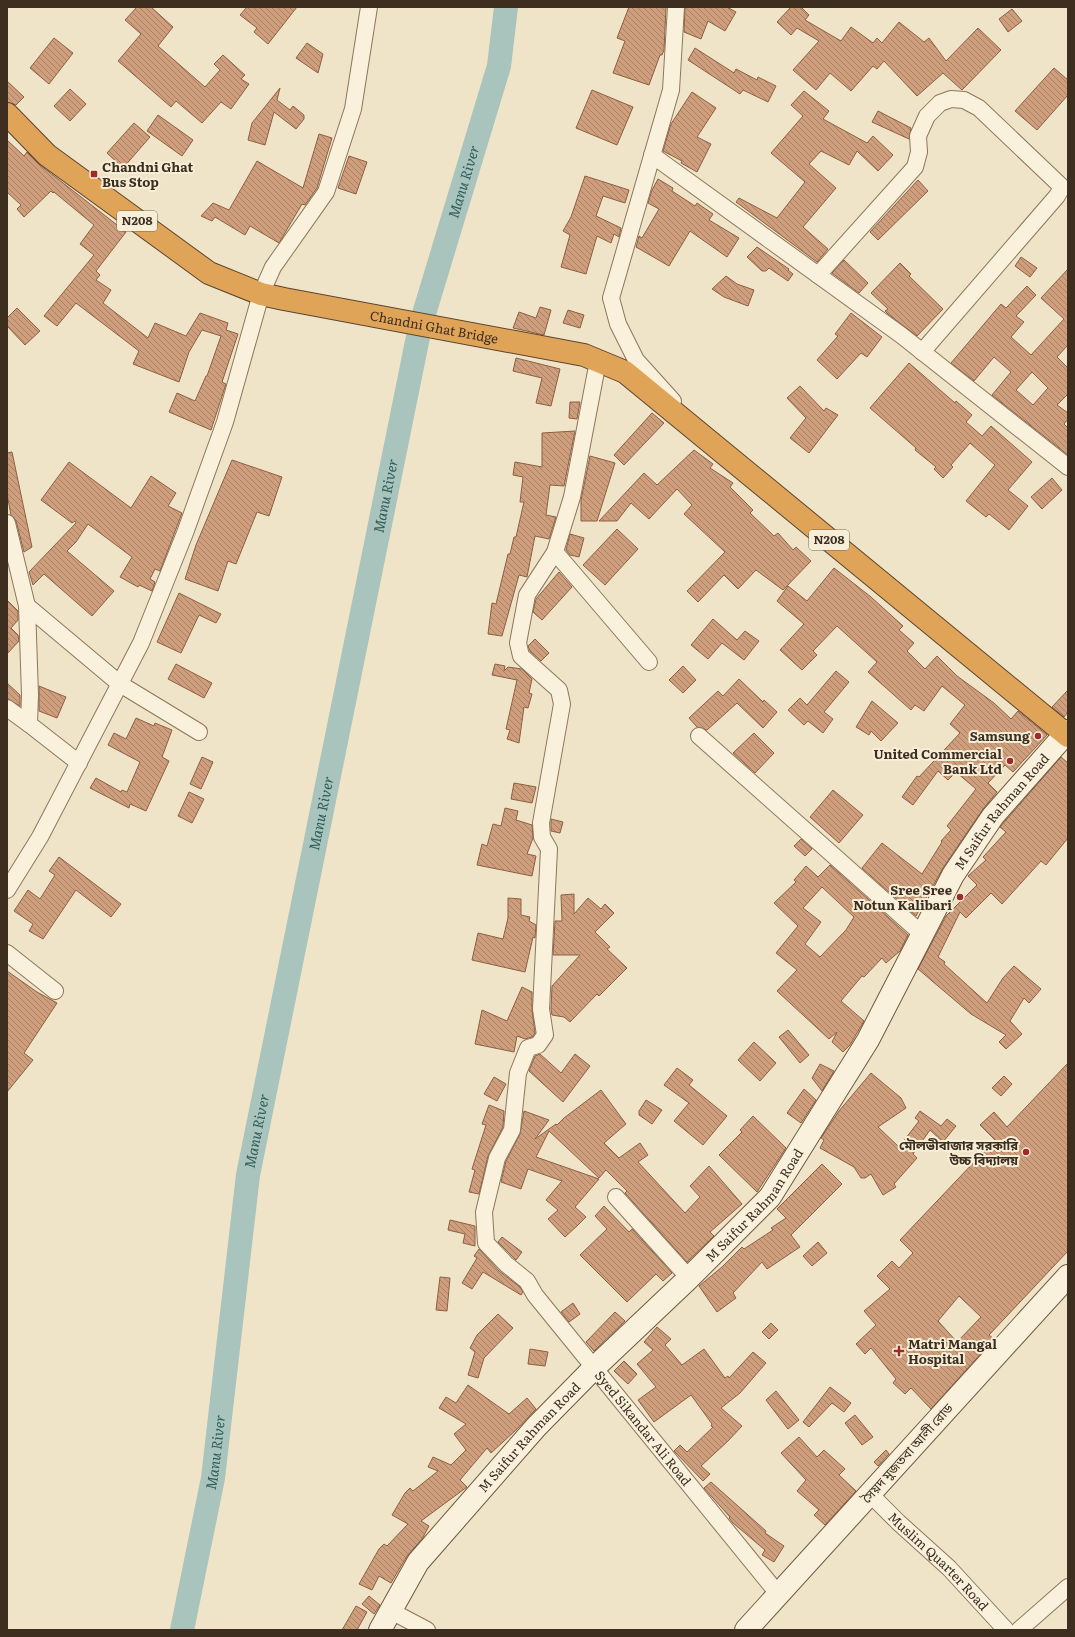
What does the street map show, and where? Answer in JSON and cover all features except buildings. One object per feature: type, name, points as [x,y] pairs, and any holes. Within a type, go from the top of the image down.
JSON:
[{"type":"highway","name":"N208","points":[[7,114],[47,155],[209,273],[261,294]]},
{"type":"highway","name":"Chandni Ghat Bridge","points":[[261,294],[284,300],[591,358]]},
{"type":"highway","name":"N208","points":[[591,358],[625,372],[1067,733]]},
{"type":"main road","name":"M Saifur Rahman Road","points":[[380,1630],[418,1562],[536,1427],[594,1368],[689,1278],[770,1198],[868,1040],[953,874],[993,816],[1067,733]]},
{"type":"main road","name":"সৈয়দ মুজতবা আলী রোড","points":[[746,1630],[1068,1277]]},
{"type":"street","points":[[7,890],[40,837],[141,643],[185,533],[225,422],[261,294],[273,267],[326,192],[353,109],[369,7]]},
{"type":"street","points":[[676,7],[671,90],[611,298],[618,324],[636,360],[704,437]]},
{"type":"street","points":[[818,274],[915,167],[919,152],[918,136],[928,116],[940,103],[951,99],[964,100],[979,108],[1062,187],[1057,196],[922,352]]},
{"type":"street","points":[[652,155],[818,274],[922,352],[1068,468]]},
{"type":"street","points":[[591,358],[572,497],[555,552],[649,662]]},
{"type":"street","points":[[7,523],[27,606],[30,695],[29,724]]},
{"type":"street","name":"Syed Sikandar Ali Road","points":[[555,552],[527,595],[518,643],[520,656],[559,690],[562,704],[541,823],[542,837],[549,849],[541,1009],[545,1035],[538,1045],[528,1048],[518,1073],[512,1130],[497,1158],[484,1212],[486,1244],[506,1264],[528,1281],[535,1295],[779,1594]]},
{"type":"street","points":[[27,606],[120,684],[199,732]]},
{"type":"street","points":[[7,708],[79,763]]},
{"type":"street","points":[[700,736],[922,934]]},
{"type":"street","points":[[7,954],[55,991]]},
{"type":"street","points":[[616,1197],[689,1278]]},
{"type":"street","name":"Muslim Quarter Road","points":[[870,1494],[898,1522],[949,1568],[1006,1630]]},
{"type":"street","points":[[1019,1630],[1068,1587]]},
{"type":"street","points":[[391,1611],[427,1630]]},
{"type":"waterway","name":"Manu River","points":[[182,1630],[213,1478],[248,1175],[420,327],[499,66],[506,7]]},
{"type":"place","name":"Chandni Ghat Bus Stop","points":[[94,174]]},
{"type":"place","name":"Samsung","points":[[1038,736]]},
{"type":"place","name":"United Commercial Bank Ltd","points":[[1010,761]]},
{"type":"place","name":"Sree Sree Notun Kalibari","points":[[960,897]]},
{"type":"place","name":"মৌলভীবাজার সরকারি উচ্চ বিদ্যালয়","points":[[1026,1152]]},
{"type":"place","name":"Matri Mangal Hospital","points":[[899,1351]]}]
